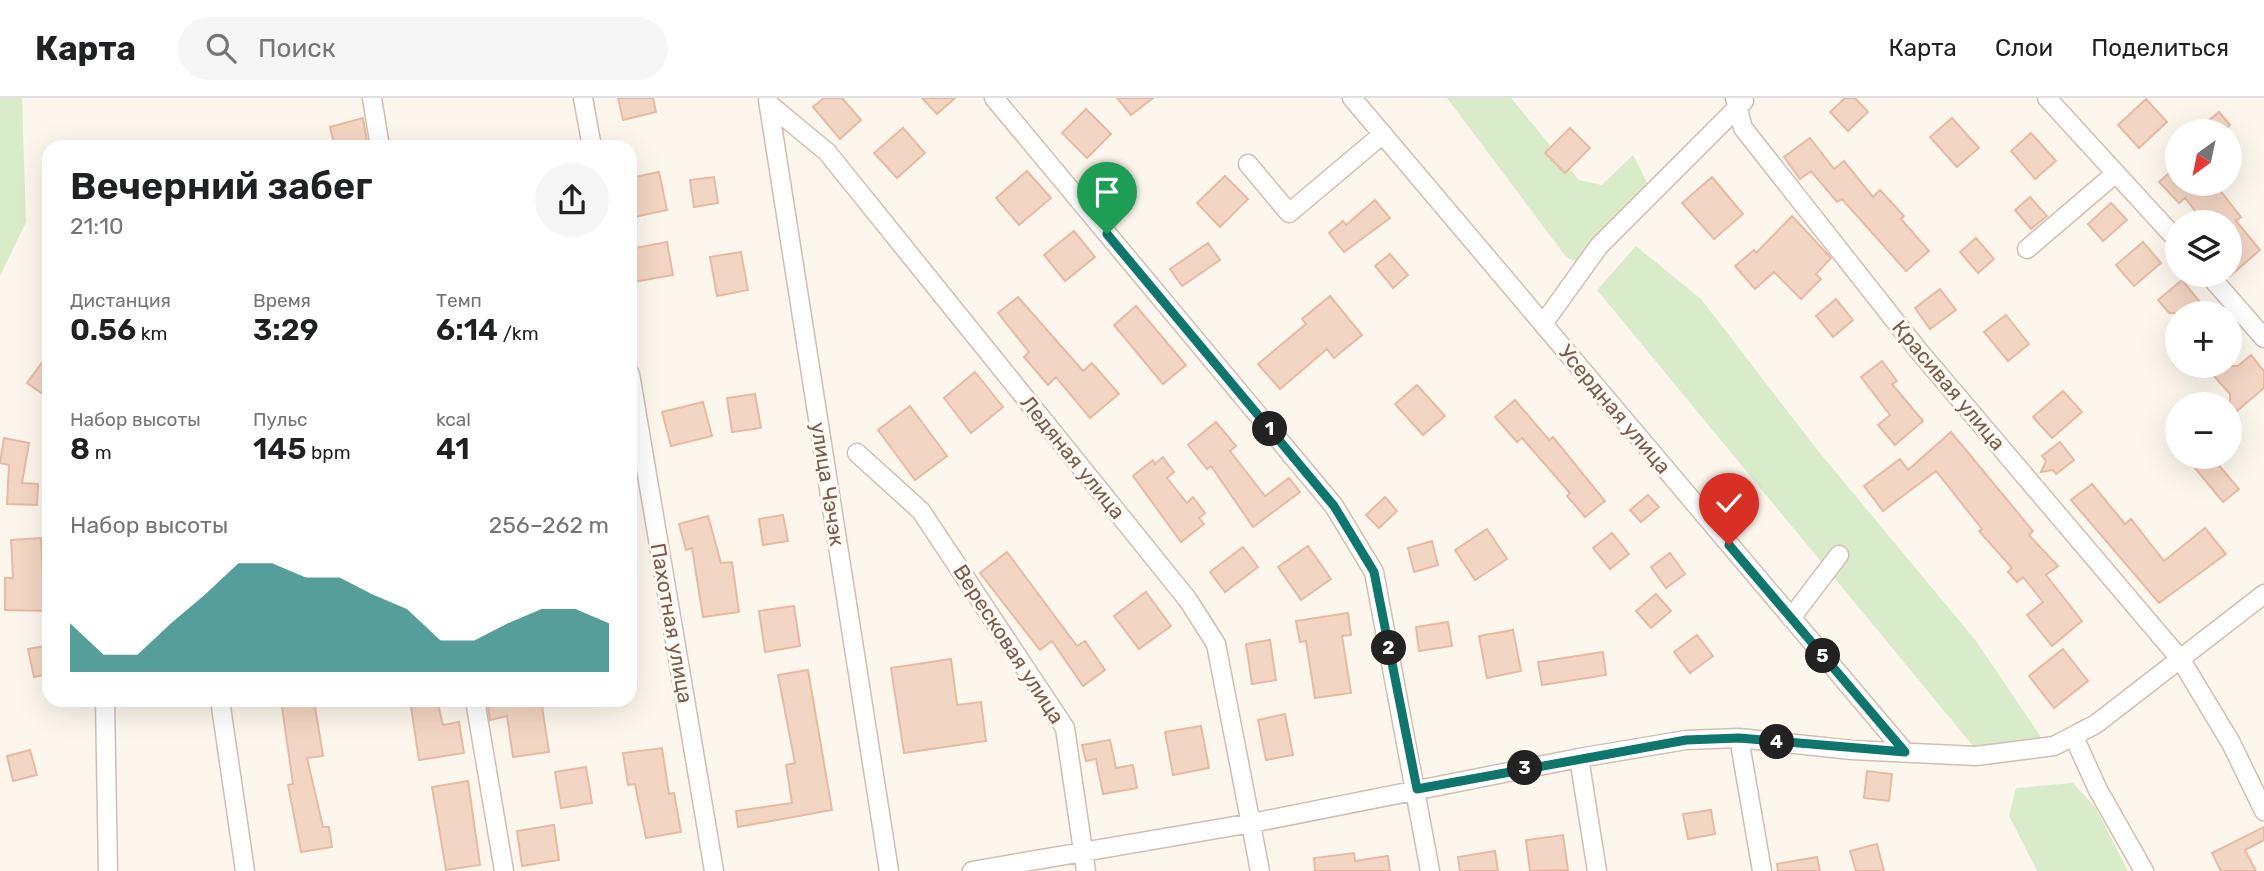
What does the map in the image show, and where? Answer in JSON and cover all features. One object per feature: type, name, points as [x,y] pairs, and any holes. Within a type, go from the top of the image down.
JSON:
[{"type":"street","points":[[372,98],[379,140]]},
{"type":"street","points":[[583,98],[591,140]]},
{"type":"street","points":[[994,98],[1334,506],[1374,572],[1417,789],[1430,871]]},
{"type":"street","name":"Усердная улица","points":[[1352,98],[1905,752]]},
{"type":"street","points":[[2047,98],[2165,227]]},
{"type":"street","name":"Ледяная улица","points":[[768,101],[827,152],[1188,600],[1216,644],[1260,871]]},
{"type":"street","name":"улица Чэчэк","points":[[768,101],[889,871]]},
{"type":"street","points":[[1543,324],[1600,246],[1740,101]]},
{"type":"street","name":"Красивая улица","points":[[1740,101],[1744,128],[1918,350],[2181,660],[2231,743],[2264,811]]},
{"type":"street","points":[[1248,164],[1289,213],[1383,134]]},
{"type":"street","points":[[2027,249],[2116,173]]},
{"type":"street","points":[[2219,287],[2264,338]]},
{"type":"street","name":"Пахотная улица","points":[[637,415],[714,871]]},
{"type":"street","name":"Вересковая улица","points":[[858,453],[921,511],[1065,728],[1086,871]]},
{"type":"street","points":[[1791,618],[1839,555]]},
{"type":"street","points":[[972,871],[1252,823],[1579,758],[1686,740],[1739,738],[1905,752],[1998,754],[2054,746],[2096,724],[2264,594]]},
{"type":"street","points":[[105,707],[108,871]]},
{"type":"street","points":[[221,707],[245,871]]},
{"type":"street","points":[[476,707],[504,871]]},
{"type":"street","points":[[2074,737],[2098,790],[2144,871]]},
{"type":"street","points":[[1739,738],[1762,871]]},
{"type":"street","points":[[1579,758],[1597,871]]},
{"type":"green space","points":[[0,98],[22,98],[26,222],[0,276]]},
{"type":"green space","points":[[1447,98],[1511,98],[1579,180],[1602,185],[1633,155],[1648,184],[1589,268],[1566,257]]},
{"type":"green space","points":[[1636,246],[1701,299],[1815,447],[1976,641],[2041,737],[2016,746],[1973,746],[1597,290]]},
{"type":"green space","points":[[2073,783],[2095,807],[2128,871],[2037,871],[2009,816],[2016,788]]},
{"type":"building","points":[[618,98],[653,98],[656,112],[623,120]]},
{"type":"building","points":[[824,98],[842,98],[861,120],[840,139],[813,107]]},
{"type":"building","points":[[922,98],[955,98],[937,114]]},
{"type":"building","points":[[1117,98],[1153,98],[1131,115]]},
{"type":"building","points":[[1845,98],[1855,98],[1868,112],[1848,131],[1830,112]]},
{"type":"building","points":[[2146,99],[2165,120],[2165,124],[2139,148],[2118,125]]},
{"type":"building","points":[[1086,109],[1111,134],[1087,158],[1062,133]]},
{"type":"building","points":[[2219,112],[2225,119],[2211,119]]},
{"type":"building","points":[[363,118],[367,140],[333,140],[330,127]]},
{"type":"building","points":[[1952,118],[1979,148],[1957,167],[1930,137]]},
{"type":"building","points":[[903,128],[925,153],[897,178],[874,153]]},
{"type":"building","points":[[1570,128],[1590,148],[1565,173],[1545,153]]},
{"type":"building","points":[[2031,133],[2056,161],[2035,179],[2011,151]]},
{"type":"building","points":[[1810,138],[1834,169],[1844,161],[1873,197],[1880,190],[1904,216],[1901,219],[1929,251],[1906,271],[1842,199],[1837,202],[1811,171],[1800,179],[1784,157]]},
{"type":"building","points":[[1027,171],[1051,198],[1019,225],[996,198]]},
{"type":"building","points":[[659,172],[667,210],[637,216],[637,177]]},
{"type":"building","points":[[1225,176],[1248,199],[1220,227],[1197,203]]},
{"type":"building","points":[[714,177],[718,203],[694,207],[690,180]]},
{"type":"building","points":[[1712,177],[1743,214],[1714,239],[1682,203]]},
{"type":"building","points":[[2165,177],[2165,188],[2159,182]]},
{"type":"building","points":[[2172,196],[2224,196],[2235,210],[2194,210],[2185,198],[2179,203]]},
{"type":"building","points":[[2030,197],[2047,216],[2031,229],[2015,210]]},
{"type":"building","points":[[1375,200],[1390,218],[1344,252],[1329,233],[1343,221],[1346,225]]},
{"type":"building","points":[[2111,203],[2127,220],[2103,241],[2088,224]]},
{"type":"building","points":[[1792,216],[1831,258],[1816,274],[1821,279],[1801,299],[1774,272],[1755,289],[1735,266],[1754,250],[1756,253]]},
{"type":"building","points":[[2242,228],[2260,250],[2242,266]]},
{"type":"building","points":[[1074,231],[1095,257],[1065,281],[1044,255]]},
{"type":"building","points":[[1976,238],[1994,259],[1978,273],[1960,252]]},
{"type":"building","points":[[667,242],[673,275],[637,281],[637,248]]},
{"type":"building","points":[[2143,242],[2161,263],[2134,286],[2116,265]]},
{"type":"building","points":[[1208,243],[1220,260],[1182,286],[1170,269]]},
{"type":"building","points":[[741,252],[748,290],[717,296],[710,257]]},
{"type":"building","points":[[1390,254],[1408,275],[1393,288],[1375,266]]},
{"type":"building","points":[[2174,287],[2188,287],[2199,301],[2165,301],[2165,308],[2158,300]]},
{"type":"building","points":[[1940,289],[1956,310],[1930,329],[1915,308]]},
{"type":"building","points":[[1330,296],[1362,335],[1334,358],[1327,349],[1280,389],[1258,364],[1306,324],[1302,319]]},
{"type":"building","points":[[1018,297],[1083,371],[1092,363],[1119,394],[1090,418],[1056,377],[1048,385],[1024,357],[1029,352],[998,313]]},
{"type":"building","points":[[1836,299],[1853,320],[1833,337],[1816,316]]},
{"type":"building","points":[[1136,306],[1186,365],[1163,384],[1114,325]]},
{"type":"building","points":[[2006,315],[2029,344],[2008,361],[1984,332]]},
{"type":"building","points":[[2251,355],[2264,371],[2264,388],[2242,407],[2242,392],[2228,392],[2216,378],[2242,378],[2242,363]]},
{"type":"building","points":[[1882,361],[1897,381],[1892,384],[1923,421],[1895,445],[1878,425],[1890,415],[1861,377]]},
{"type":"building","points":[[42,363],[42,393],[27,383]]},
{"type":"building","points":[[975,372],[1003,407],[971,433],[944,398]]},
{"type":"building","points":[[1417,385],[1445,416],[1423,435],[1395,404]]},
{"type":"building","points":[[2063,391],[2082,412],[2052,438],[2033,417]]},
{"type":"building","points":[[755,394],[761,428],[732,432],[727,398]]},
{"type":"building","points":[[1515,400],[1549,440],[1553,437],[1605,501],[1585,517],[1567,496],[1570,493],[1522,438],[1517,442],[1495,417]]},
{"type":"building","points":[[703,402],[712,436],[671,446],[662,412]]},
{"type":"building","points":[[910,406],[947,456],[915,480],[878,430]]},
{"type":"building","points":[[1216,422],[1236,446],[1230,451],[1265,496],[1289,478],[1300,492],[1253,527],[1211,466],[1207,469],[1188,445]]},
{"type":"building","points":[[1951,432],[2033,531],[2029,535],[2058,566],[2046,575],[2082,621],[2052,646],[2027,615],[2043,602],[2023,577],[2017,582],[2008,572],[2012,568],[1979,531],[1982,529],[1936,471],[1883,511],[1864,486],[1900,459],[1908,470]]},
{"type":"building","points":[[4,438],[29,443],[22,483],[38,484],[37,505],[7,504],[9,465],[0,463]]},
{"type":"building","points":[[2060,442],[2074,460],[2056,474],[2053,470],[2041,472],[2046,461],[2042,456]]},
{"type":"building","points":[[1163,457],[1174,472],[1167,478],[1187,503],[1193,497],[1205,513],[1199,518],[1204,524],[1181,542],[1133,476],[1153,460],[1155,464]]},
{"type":"building","points":[[2196,469],[2222,469],[2239,489],[2223,502]]},
{"type":"building","points":[[2092,484],[2125,524],[2131,519],[2164,561],[2205,528],[2226,554],[2159,603],[2071,500]]},
{"type":"building","points":[[1648,495],[1659,507],[1641,522],[1630,510]]},
{"type":"building","points":[[1385,497],[1397,511],[1379,528],[1366,515]]},
{"type":"building","points":[[783,515],[788,541],[763,545],[759,519]]},
{"type":"building","points":[[708,516],[721,563],[732,562],[739,612],[703,617],[692,548],[686,550],[679,524]]},
{"type":"building","points":[[1487,529],[1507,559],[1475,580],[1455,550]]},
{"type":"building","points":[[1612,533],[1629,554],[1610,569],[1593,548]]},
{"type":"building","points":[[41,538],[42,611],[5,610],[5,578],[13,578],[11,540]]},
{"type":"building","points":[[1432,541],[1438,565],[1414,572],[1408,548]]},
{"type":"building","points":[[1308,546],[1331,579],[1301,600],[1278,567]]},
{"type":"building","points":[[1243,547],[1258,567],[1225,592],[1210,572]]},
{"type":"building","points":[[1007,552],[1077,646],[1085,641],[1105,670],[1083,686],[1052,641],[1040,650],[980,573]]},
{"type":"building","points":[[1670,553],[1685,574],[1666,588],[1651,567]]},
{"type":"building","points":[[1146,592],[1171,626],[1139,649],[1114,616]]},
{"type":"building","points":[[1656,594],[1671,611],[1651,628],[1636,611]]},
{"type":"building","points":[[794,606],[800,646],[765,652],[759,611]]},
{"type":"building","points":[[1348,613],[1351,635],[1342,636],[1351,693],[1315,698],[1306,641],[1300,642],[1296,621]]},
{"type":"building","points":[[1448,622],[1452,646],[1419,651],[1416,627]]},
{"type":"building","points":[[1513,630],[1521,671],[1487,678],[1479,636]]},
{"type":"building","points":[[1697,635],[1713,656],[1690,673],[1674,652]]},
{"type":"building","points":[[1270,640],[1276,680],[1252,684],[1246,644]]},
{"type":"building","points":[[42,646],[42,675],[34,677],[28,649]]},
{"type":"building","points":[[2063,649],[2088,681],[2054,708],[2029,676]]},
{"type":"building","points":[[1603,652],[1606,675],[1542,685],[1538,662]]},
{"type":"building","points":[[951,659],[957,705],[981,702],[986,741],[904,753],[891,668]]},
{"type":"building","points":[[808,670],[832,810],[738,827],[736,811],[792,803],[786,765],[795,763],[778,675]]},
{"type":"building","points":[[282,707],[315,707],[323,756],[307,758],[323,827],[329,827],[332,847],[301,852],[288,785],[293,784]]},
{"type":"building","points":[[411,707],[439,707],[443,725],[459,722],[464,753],[419,760]]},
{"type":"building","points":[[488,707],[542,707],[549,752],[513,757],[507,716],[490,720]]},
{"type":"building","points":[[1285,714],[1293,755],[1266,760],[1258,720]]},
{"type":"building","points":[[1201,726],[1209,768],[1173,775],[1165,732]]},
{"type":"building","points":[[1110,740],[1116,768],[1133,765],[1137,788],[1103,794],[1096,759],[1086,761],[1082,745]]},
{"type":"building","points":[[662,748],[669,794],[674,793],[681,832],[646,838],[635,784],[628,785],[623,753]]},
{"type":"building","points":[[30,750],[37,775],[13,781],[7,756]]},
{"type":"building","points":[[586,767],[592,803],[561,808],[555,772]]},
{"type":"building","points":[[1867,771],[1892,774],[1889,801],[1864,798]]},
{"type":"building","points":[[468,781],[480,865],[446,870],[432,787]]},
{"type":"building","points":[[1711,810],[1715,834],[1688,839],[1683,814]]},
{"type":"building","points":[[554,825],[559,860],[522,866],[517,831]]},
{"type":"building","points":[[2264,827],[2264,840],[2245,850],[2256,871],[2221,871],[2212,853]]},
{"type":"building","points":[[1563,835],[1568,870],[1530,871],[1526,840]]},
{"type":"building","points":[[1877,844],[1884,871],[1856,871],[1850,851]]},
{"type":"building","points":[[1495,851],[1498,871],[1460,871],[1458,857]]},
{"type":"building","points":[[1354,853],[1355,861],[1388,856],[1390,871],[1315,871],[1314,858]]},
{"type":"building","points":[[1817,857],[1820,871],[1778,871],[1777,864]]},
{"type":"route","points":[[1107,234],[1334,506],[1374,572],[1417,789],[1686,740],[1739,738],[1852,750],[1905,752],[1729,545]]}]
